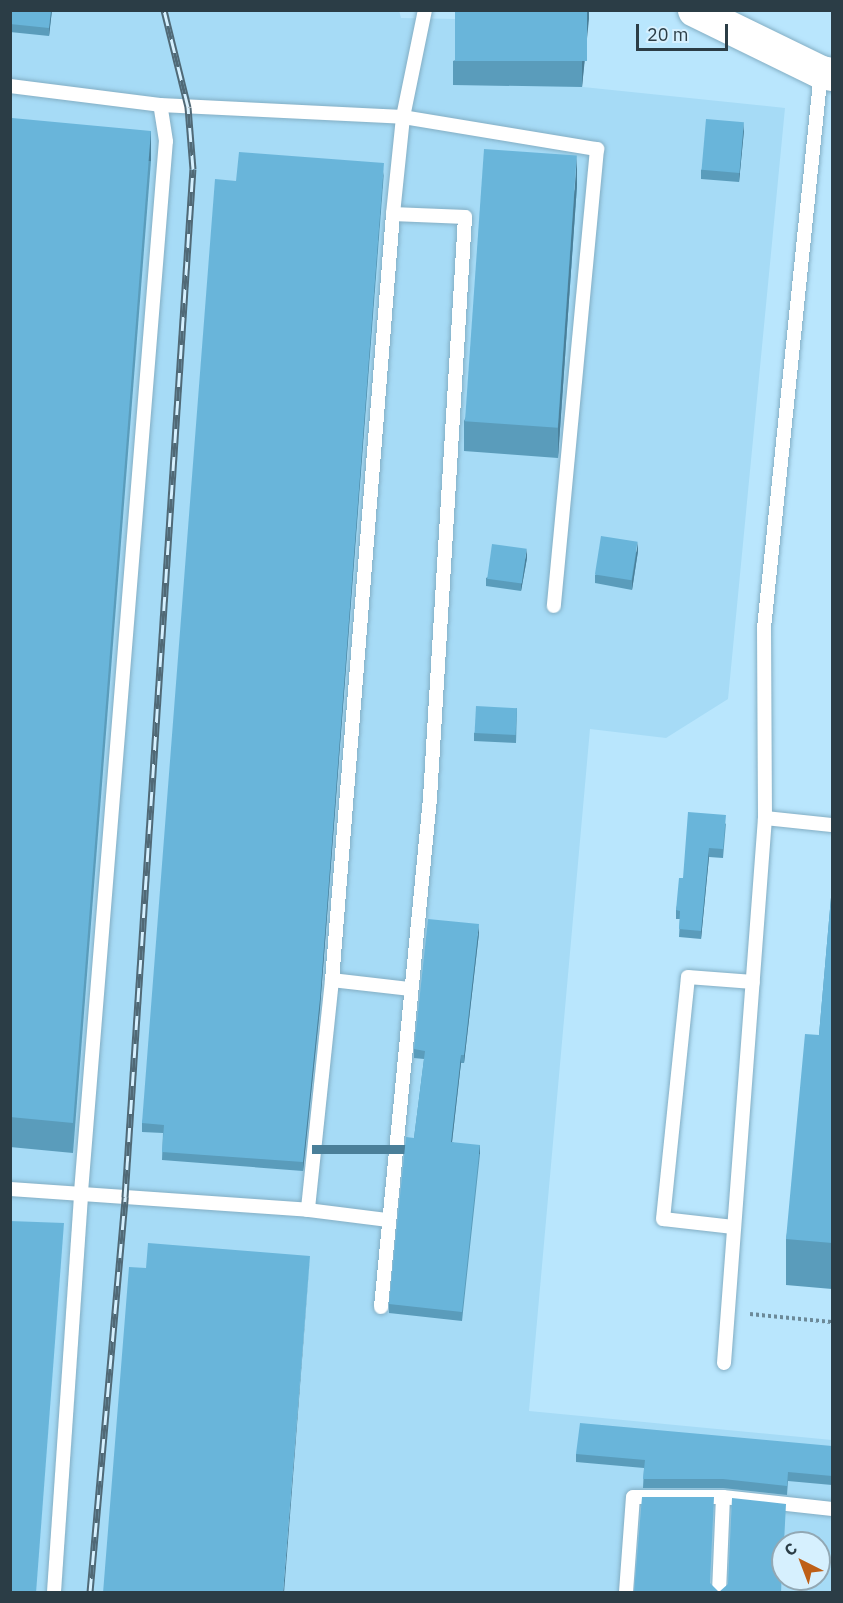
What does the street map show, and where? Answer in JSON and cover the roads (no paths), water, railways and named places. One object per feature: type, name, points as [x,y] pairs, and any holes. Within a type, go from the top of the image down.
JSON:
[{"type":"main road","points":[[694,10],[827,73]]},
{"type":"lane","points":[[308,1210],[332,980],[402,117],[425,10]]},
{"type":"lane","points":[[724,1363],[765,818],[764,628],[827,73]]},
{"type":"lane","points":[[10,86],[160,105],[402,117],[597,149],[554,606]]},
{"type":"lane","points":[[54,1593],[81,1192],[166,141],[160,105]]},
{"type":"lane","points":[[381,1307],[387,1220],[430,798],[465,217],[393,214]]},
{"type":"lane","points":[[765,818],[832,825]]},
{"type":"lane","points":[[733,1227],[663,1219],[688,977],[753,982]]},
{"type":"lane","points":[[332,980],[410,989]]},
{"type":"lane","points":[[10,1189],[81,1192],[308,1210],[387,1220]]},
{"type":"lane","points":[[626,1593],[633,1497],[723,1497],[832,1509]]},
{"type":"lane","points":[[719,1593],[723,1497]]},
{"type":"railway","points":[[90,1592],[125,1197],[193,169],[188,107],[164,10]]}]
